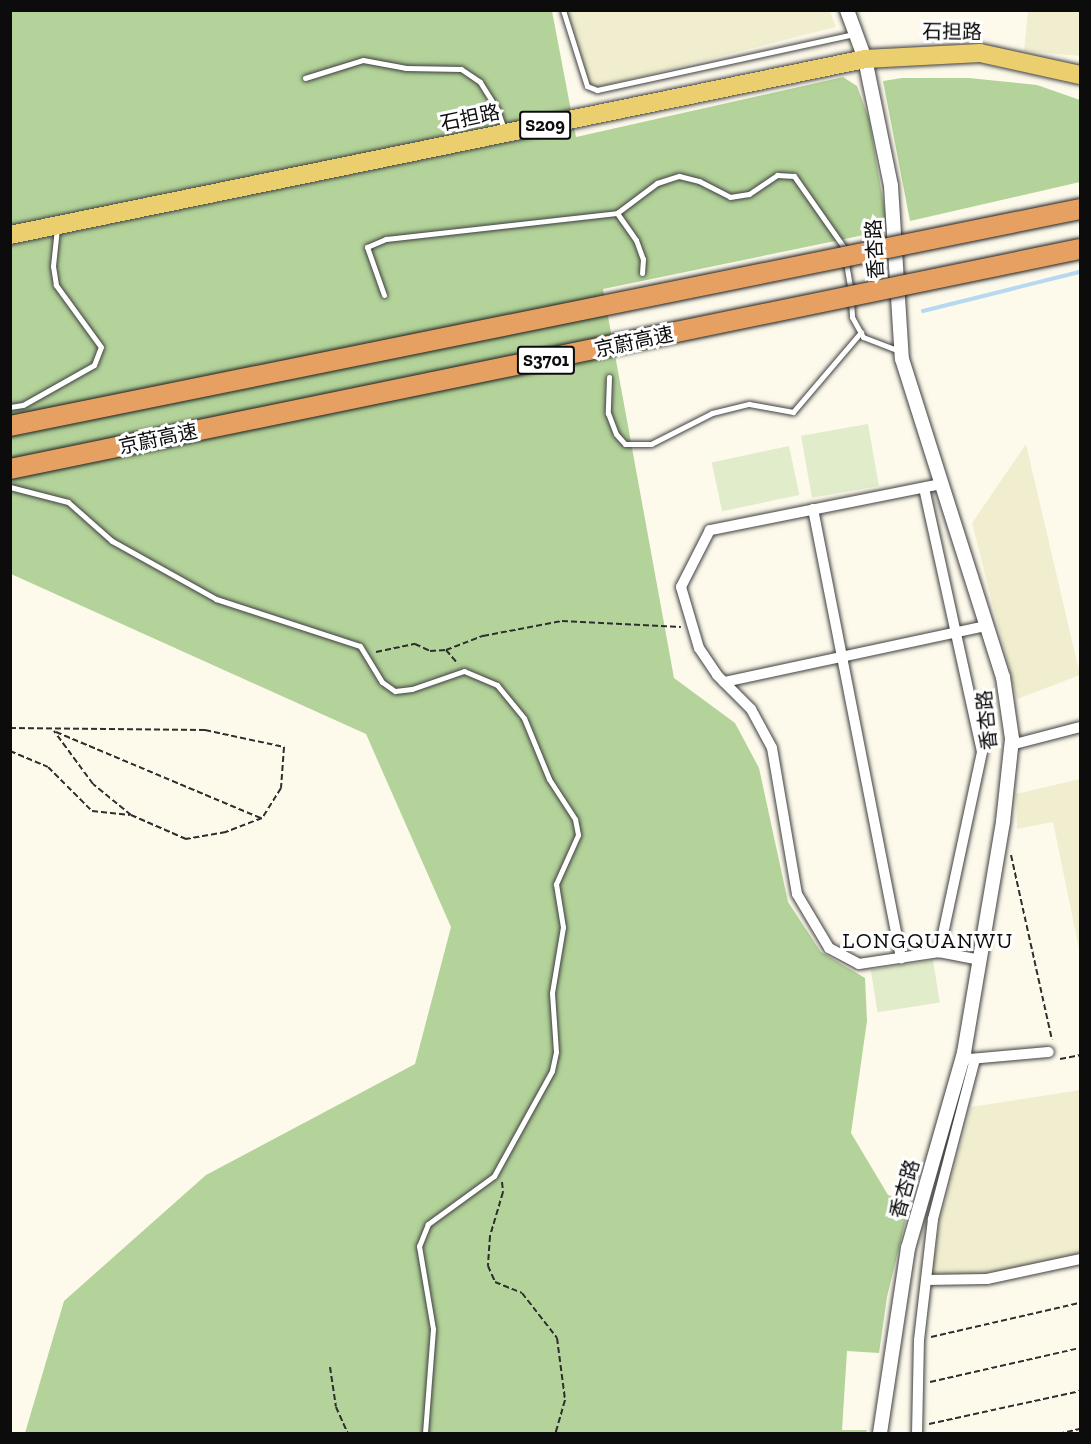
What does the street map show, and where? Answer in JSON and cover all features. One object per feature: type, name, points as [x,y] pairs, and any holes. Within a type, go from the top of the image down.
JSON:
[{"type":"highway","name":"京蔚高速","points":[[10,426],[1080,209]]},
{"type":"highway","name":"京蔚高速","points":[[10,469],[1080,249]]},
{"type":"main road","name":"石担路","points":[[10,235],[865,59],[980,53],[1080,75]]},
{"type":"street","name":"香杏路","points":[[847,10],[865,59],[891,186],[901,352],[1003,677],[1011,745],[1004,822],[980,960],[969,1059],[908,1248],[880,1434]]},
{"type":"street","points":[[941,484],[710,530],[681,587],[699,648],[724,682],[751,709],[772,748],[797,894],[828,948],[859,964],[939,952],[980,960]]},
{"type":"street","points":[[924,488],[982,752],[939,952]]},
{"type":"street","points":[[813,509],[901,958]]},
{"type":"street","points":[[724,682],[986,626]]},
{"type":"street","points":[[1011,745],[1080,726]]},
{"type":"street","points":[[917,1430],[919,1340],[933,1219],[969,1059],[1048,1052]]},
{"type":"street","points":[[926,1280],[987,1279],[1080,1259]]},
{"type":"lane","points":[[563,10],[587,86],[597,90],[856,34]]},
{"type":"lane","points":[[305,78],[363,60],[406,68],[461,69],[480,82],[497,109],[505,133]]},
{"type":"lane","points":[[384,295],[367,247],[386,239],[617,213],[657,183],[679,176],[699,181],[730,197],[749,194],[777,174],[794,176],[843,246],[849,271],[852,317],[861,332],[901,352]]},
{"type":"lane","points":[[617,213],[636,240],[643,260],[642,273]]},
{"type":"lane","points":[[10,407],[23,405],[94,364],[101,346],[56,285],[53,266],[57,226]]},
{"type":"lane","points":[[609,377],[608,413],[616,434],[625,444],[651,444],[712,413],[749,405],[793,412],[861,332]]},
{"type":"lane","points":[[10,487],[68,502],[112,541],[216,599],[360,646],[382,682],[394,691],[412,689],[464,671],[497,685],[524,718],[549,779],[575,819],[578,835],[556,884],[563,927],[552,993],[556,1052],[552,1071],[497,1171],[428,1224],[419,1246],[433,1329],[425,1434]]},
{"type":"path","points":[[365,654],[415,644],[430,651],[446,650],[483,636],[562,621],[693,627]]},
{"type":"path","points":[[446,650],[464,671]]},
{"type":"path","points":[[10,728],[54,731],[205,730],[284,747],[281,788],[262,818],[226,832],[186,838],[131,815],[93,784],[54,731]]},
{"type":"path","points":[[54,731],[262,818]]},
{"type":"path","points":[[10,751],[48,767],[92,811],[131,815]]},
{"type":"path","points":[[1004,822],[1053,1039],[1048,1052],[1057,1059],[1080,1055]]},
{"type":"path","points":[[497,1171],[503,1192],[490,1236],[488,1266],[495,1282],[522,1293],[557,1338],[565,1400],[555,1434]]},
{"type":"path","points":[[919,1340],[1080,1303]]},
{"type":"path","points":[[918,1384],[1080,1348]]},
{"type":"path","points":[[330,1367],[336,1407],[348,1434]]},
{"type":"path","points":[[917,1430],[1080,1391]]},
{"type":"path","points":[[1058,1434],[1080,1429]]},
{"type":"shaded area","points":[[563,11],[830,11],[836,27],[591,89]]},
{"type":"shaded area","points":[[1028,11],[1080,11],[1080,56],[1024,51]]},
{"type":"shaded area","points":[[1026,444],[1080,675],[1017,699],[972,523]]},
{"type":"shaded area","points":[[1080,779],[1080,954],[1053,822],[1017,829],[1016,794]]},
{"type":"shaded area","points":[[1080,1090],[1080,1255],[930,1287],[940,1220],[971,1107]]},
{"type":"green space","points":[[11,11],[552,11],[576,137],[843,77],[857,86],[869,119],[888,230],[603,289],[674,678],[735,723],[759,768],[788,902],[821,952],[865,978],[867,1021],[851,1133],[888,1195],[910,1202],[887,1297],[879,1353],[847,1351],[842,1430],[867,1430],[866,1433],[25,1433],[64,1301],[206,1175],[415,1064],[451,927],[366,734],[11,574]]},
{"type":"green space","points":[[902,78],[969,78],[1037,85],[1080,100],[1080,182],[910,221],[883,81]]},
{"type":"green space","points":[[868,424],[879,486],[812,498],[801,436]]},
{"type":"green space","points":[[789,446],[799,495],[722,511],[712,462]]},
{"type":"green space","points":[[933,960],[940,1002],[878,1012],[871,970]]},
{"type":"waterway","points":[[923,311],[1080,272]]},
{"type":"district","name":"LONGQUANWU","points":[[928,941]]}]
